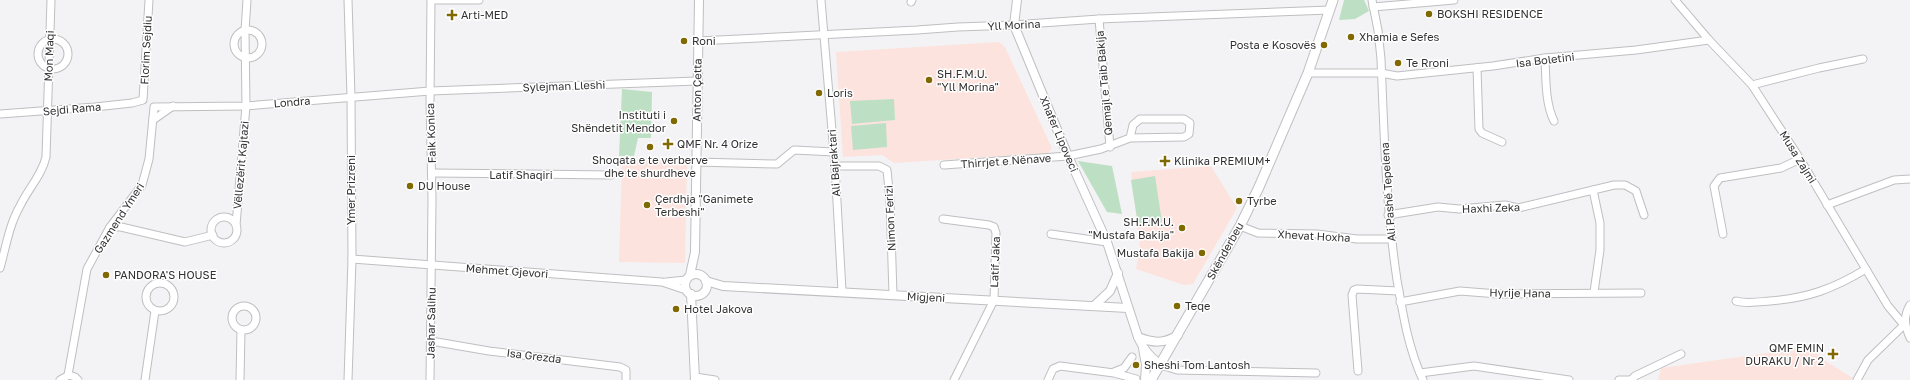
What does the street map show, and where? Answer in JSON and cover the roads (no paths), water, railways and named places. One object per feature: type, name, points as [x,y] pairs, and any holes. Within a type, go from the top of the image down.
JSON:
[{"type":"main road","name":"Skënderbeu","points":[[1151,380],[1162,365],[1240,226],[1280,141],[1308,73],[1333,0]]},
{"type":"main road","name":"Skënderbeu","points":[[1157,380],[1162,365]]},
{"type":"street","name":"Mon Maqi","points":[[0,268],[12,223],[19,206],[44,165],[48,111],[51,0]]},
{"type":"street","name":"Florim Sejdiu","points":[[143,100],[149,0]]},
{"type":"street","name":"Vëllezërit Kajtazi","points":[[236,225],[229,218],[218,219],[212,228],[213,235],[218,242],[226,243],[230,242],[236,234],[246,106],[245,31],[247,0]]},
{"type":"street","name":"Ymer Prizreni","points":[[348,0],[351,96],[352,259],[348,380]]},
{"type":"street","points":[[431,0],[475,0]]},
{"type":"street","name":"Faik Konica","points":[[431,0],[430,91],[432,266]]},
{"type":"street","name":"Anton Çetta","points":[[695,293],[688,278],[695,252],[699,0]]},
{"type":"street","name":"Ali Bajraktari","points":[[820,0],[834,152],[842,292]]},
{"type":"street","points":[[1014,25],[1017,0]]},
{"type":"street","points":[[1372,3],[1454,0]]},
{"type":"street","name":"Musa Zajmi","points":[[1675,0],[1709,40],[1752,85],[1800,159],[1888,306],[1904,325],[1910,338]]},
{"type":"street","name":"Ali Pashë Tepelena","points":[[1372,3],[1378,30],[1390,238],[1407,335],[1421,377]]},
{"type":"street","name":"Yll Morina","points":[[698,41],[1014,25],[1099,19],[1330,10]]},
{"type":"street","name":"Qemajl e Taib Bakija","points":[[1099,19],[1110,147]]},
{"type":"street","name":"Xhafer Lipoveci","points":[[1014,25],[1068,156],[1107,242],[1138,337],[1142,346],[1153,360],[1162,365]]},
{"type":"street","points":[[250,30],[258,34],[262,47],[258,54],[254,57],[245,58],[236,50],[234,42],[238,35],[250,30]]},
{"type":"street","points":[[48,67],[52,68],[61,66],[67,59],[68,54],[66,45],[62,42],[58,40],[49,40]]},
{"type":"street","name":"Isa Boletini","points":[[1381,73],[1397,76],[1477,68],[1545,58],[1636,50],[1709,40]]},
{"type":"street","points":[[1545,58],[1548,100],[1550,114],[1554,121]]},
{"type":"street","points":[[1752,85],[1819,68],[1863,59]]},
{"type":"street","points":[[1477,68],[1479,128],[1482,133],[1502,142]]},
{"type":"street","points":[[1308,73],[1381,73]]},
{"type":"street","name":"Sylejman Lleshi","points":[[430,91],[697,81]]},
{"type":"street","name":"Londra","points":[[154,107],[246,106],[351,96],[430,91]]},
{"type":"street","name":"Sejdi Rama","points":[[0,114],[132,103],[143,100]]},
{"type":"street","points":[[153,120],[173,106]]},
{"type":"street","name":"Gazmend Ymeri","points":[[68,375],[87,269],[110,227],[142,184],[150,159],[154,107]]},
{"type":"street","points":[[1140,119],[1184,119],[1190,123],[1189,134],[1186,136],[1130,138],[1133,125],[1140,119]]},
{"type":"street","name":"Thirrjet e Nënave","points":[[944,165],[1068,156],[1110,147],[1130,138]]},
{"type":"street","points":[[696,162],[777,164],[794,150],[834,152]]},
{"type":"street","points":[[1723,234],[1714,186],[1720,178],[1781,168],[1800,159]]},
{"type":"street","name":"Nimon Ferizi","points":[[835,166],[879,166],[887,170],[889,176],[893,295]]},
{"type":"street","name":"Latif Shaqiri","points":[[432,173],[611,175]]},
{"type":"street","points":[[1827,205],[1894,180],[1910,179]]},
{"type":"street","name":"Haxhi Zeka","points":[[1388,215],[1438,207],[1459,209],[1505,205],[1518,208],[1614,185],[1625,185],[1636,191],[1644,215]]},
{"type":"street","points":[[1593,190],[1600,223],[1600,250],[1594,292]]},
{"type":"street","name":"Latif Jaka","points":[[944,219],[989,224],[994,227],[996,233],[994,300]]},
{"type":"street","name":"Xhevat Hoxha","points":[[1240,226],[1258,233],[1317,234],[1363,239],[1390,238]]},
{"type":"street","points":[[110,227],[121,227],[185,242],[213,235]]},
{"type":"street","points":[[1051,234],[1107,242]]},
{"type":"street","name":"Anton Çetta","points":[[695,252],[703,278]]},
{"type":"street","name":"Mehmet Gjevori","points":[[352,259],[662,282],[688,278]]},
{"type":"street","name":"Jashar Salihu","points":[[430,380],[432,266]]},
{"type":"street","points":[[1736,302],[1744,303],[1785,300],[1823,292],[1866,269]]},
{"type":"street","points":[[1094,306],[1110,291],[1118,273]]},
{"type":"street","name":"Migjeni","points":[[688,278],[703,278],[723,286]]},
{"type":"street","points":[[703,278],[695,293],[693,319],[695,379],[715,380]]},
{"type":"street","name":"Mehmet Gjevori","points":[[662,282],[695,293]]},
{"type":"street","name":"Migjeni","points":[[695,293],[723,286],[1128,308]]},
{"type":"street","points":[[1358,371],[1352,296],[1354,290],[1399,291]]},
{"type":"street","name":"Hyrije Hana","points":[[1400,302],[1460,291],[1498,294],[1594,292],[1641,293]]},
{"type":"street","points":[[954,380],[994,300]]},
{"type":"street","points":[[1857,380],[1868,360],[1904,325],[1906,311],[1910,305]]},
{"type":"street","points":[[146,380],[155,311]]},
{"type":"street","points":[[240,380],[242,330]]},
{"type":"street","points":[[1138,337],[1148,341],[1164,342],[1179,335]]},
{"type":"street","name":"Isa Grezda","points":[[431,341],[489,351],[620,367],[626,370],[626,380]]},
{"type":"street","points":[[1142,346],[1146,365],[1145,380]]},
{"type":"street","points":[[1619,380],[1632,379],[1634,376],[1681,354]]},
{"type":"street","points":[[1114,372],[1124,368],[1132,357]]},
{"type":"street","points":[[1162,365],[1177,370],[1316,373]]},
{"type":"street","points":[[1048,380],[1053,370],[1060,366],[1114,372],[1136,379]]},
{"type":"street","points":[[1421,377],[1474,366],[1569,380]]},
{"type":"street","points":[[60,380],[68,375],[73,376],[78,380]]},
{"type":"place","name":"BOKSHI RESIDENCE","points":[[1429,14]]},
{"type":"place","name":"Arti-MED","points":[[452,15]]},
{"type":"place","name":"Xhamia e Sefes","points":[[1351,37]]},
{"type":"place","name":"Roni","points":[[684,41]]},
{"type":"place","name":"Posta e Kosovës","points":[[1324,45]]},
{"type":"place","name":"Te Rroni","points":[[1398,63]]},
{"type":"place","name":"SH.F.M.U. \"Yll Morina\"","points":[[929,80]]},
{"type":"place","name":"Loris","points":[[819,93]]},
{"type":"place","name":"Instituti i Shëndetit Mendor","points":[[674,121]]},
{"type":"place","name":"QMF Nr. 4 Orize","points":[[668,144]]},
{"type":"place","name":"Shoqata e te verberve dhe te shurdheve","points":[[650,147]]},
{"type":"place","name":"Klinika PREMIUM+","points":[[1165,161]]},
{"type":"place","name":"DU House","points":[[410,186]]},
{"type":"place","name":"Tyrbe","points":[[1239,201]]},
{"type":"place","name":"Çerdhja \"Ganimete Terbeshi\"","points":[[647,205]]},
{"type":"place","name":"SH.F.M.U. \"Mustafa Bakija\"","points":[[1182,228]]},
{"type":"place","name":"Mustafa Bakija","points":[[1202,253]]},
{"type":"place","name":"PANDORA'S HOUSE","points":[[106,275]]},
{"type":"place","name":"Teqe","points":[[1177,306]]},
{"type":"place","name":"Hotel Jakova","points":[[676,309]]},
{"type":"place","name":"QMF EMIN DURAKU / Nr 2","points":[[1833,354]]},
{"type":"place","name":"Sheshi Tom Lantosh","points":[[1136,365]]}]
